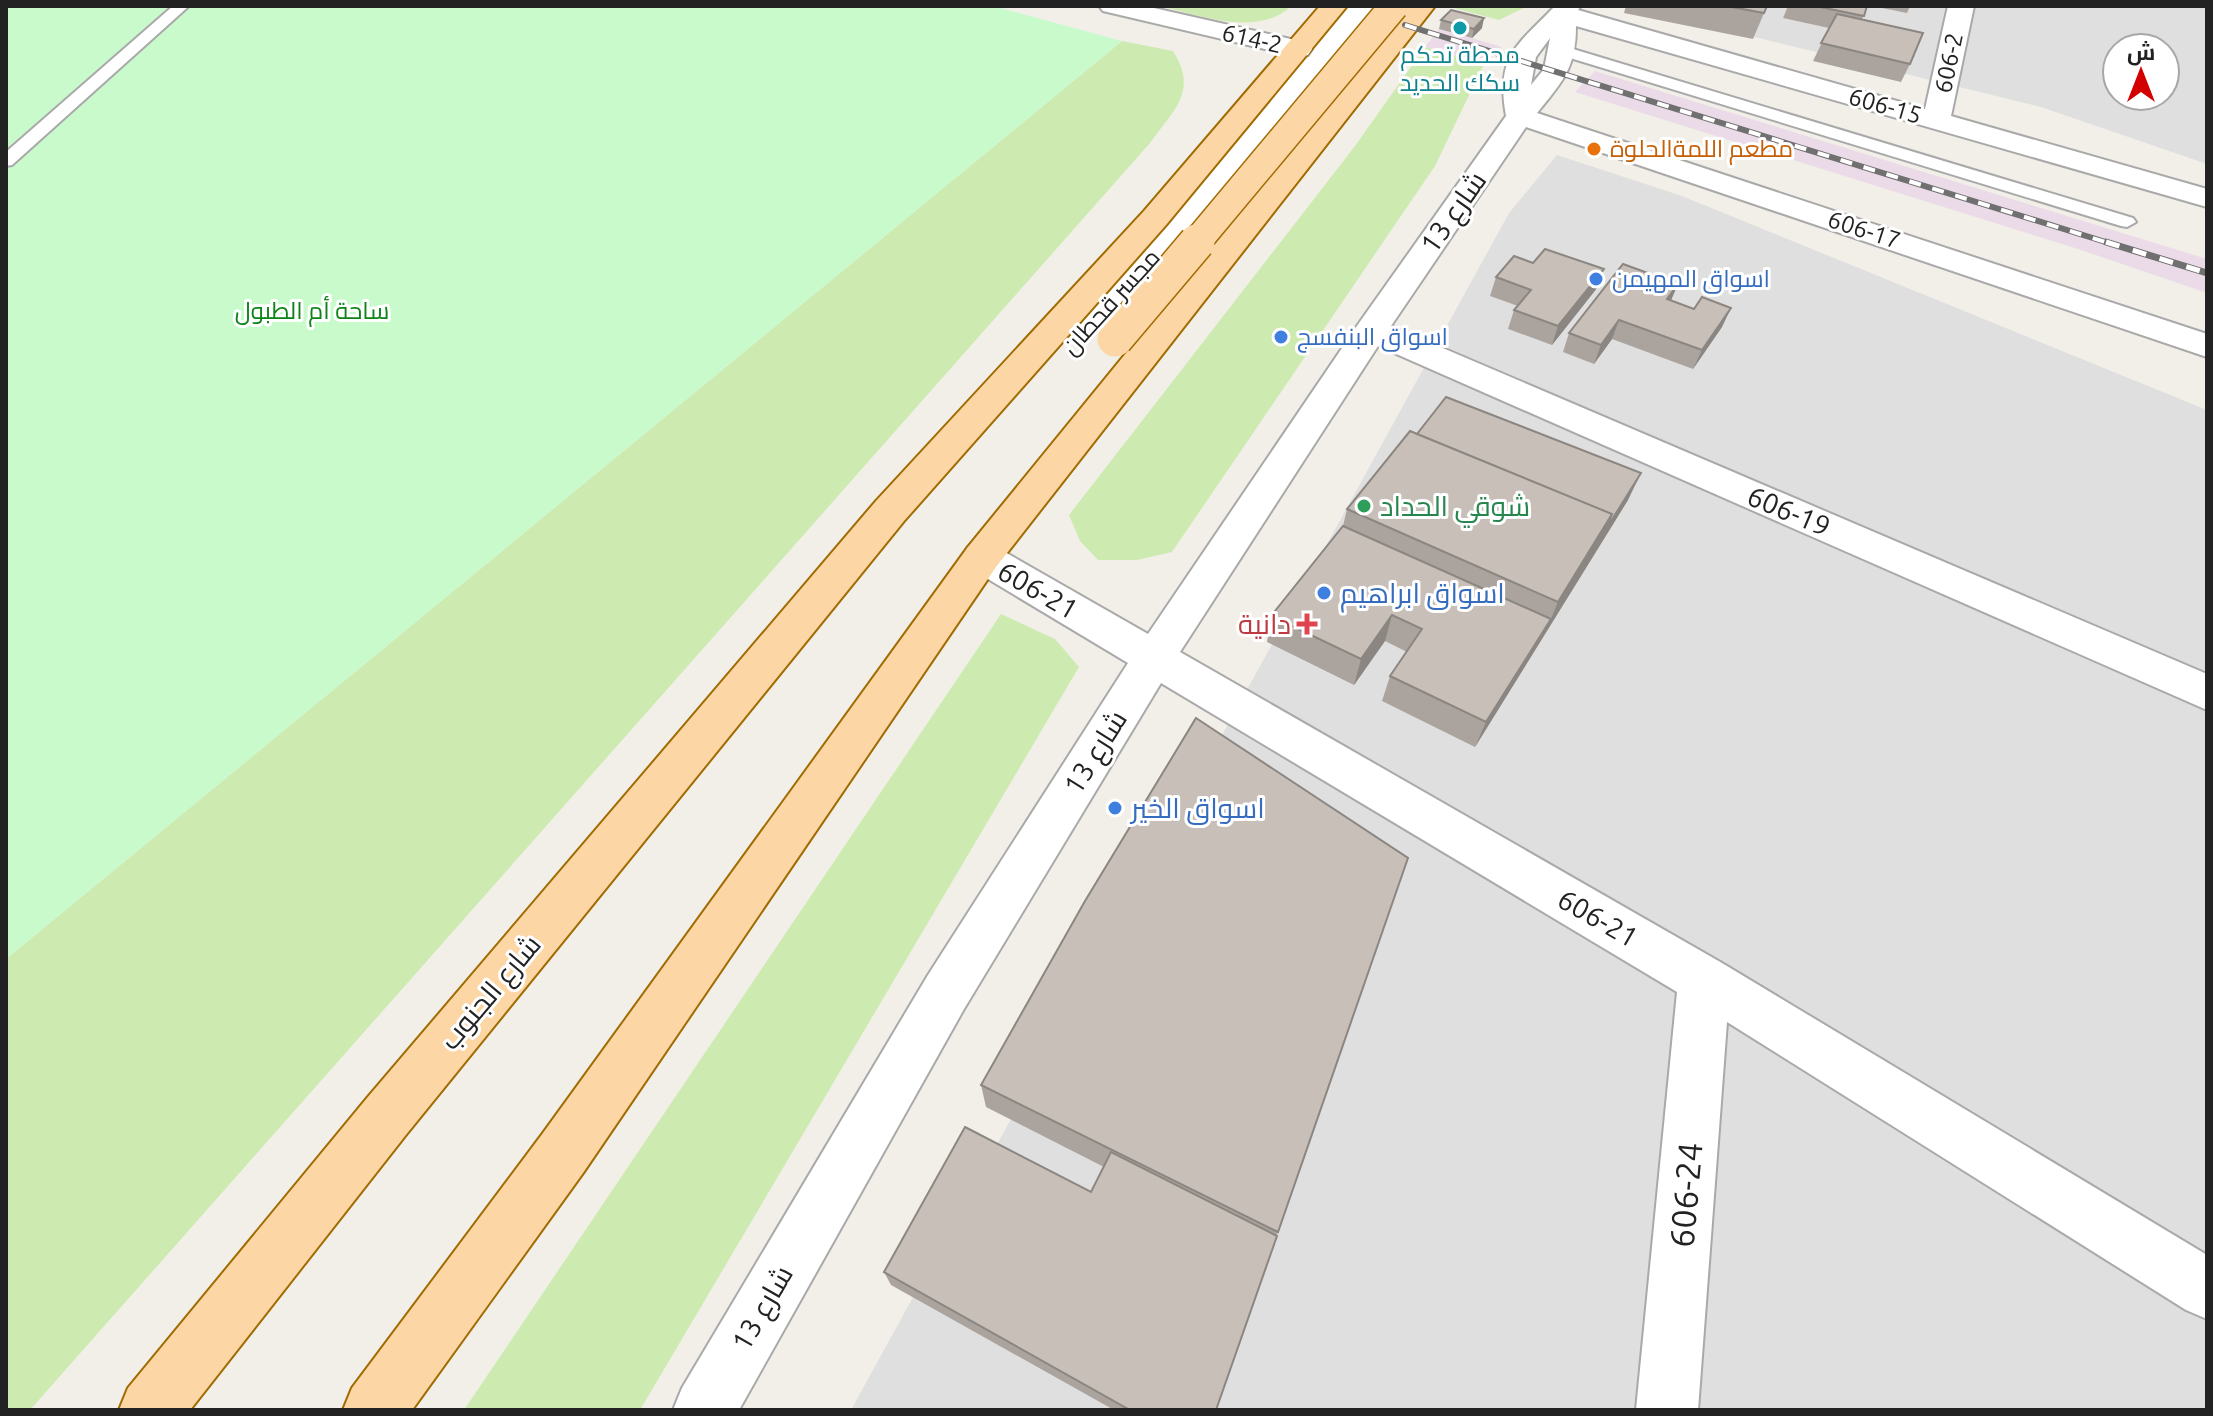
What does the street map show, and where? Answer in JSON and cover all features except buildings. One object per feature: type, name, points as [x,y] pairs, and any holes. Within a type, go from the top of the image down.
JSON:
[{"type":"main road","points":[[836,578],[890,511],[1155,218],[1334,6]]},
{"type":"main road","name":"مجسر قحطان","points":[[946,607],[1103,334],[1363,6]]},
{"type":"main road","name":"مجسر قحطان","points":[[836,578],[1103,334],[1394,6]]},
{"type":"main road","points":[[374,1410],[563,1153],[982,557],[1422,6]]},
{"type":"main road","name":"شارع الجنوب","points":[[150,1410],[386,1117],[836,578]]},
{"type":"street","name":"606-2","points":[[1936,121],[1961,6]]},
{"type":"street","name":"614-2","points":[[1119,7],[1299,49]]},
{"type":"street","name":"606-15","points":[[1566,10],[2207,198]]},
{"type":"street","points":[[1563,51],[1566,10]]},
{"type":"street","points":[[1520,116],[1516,96],[1521,60],[1538,35],[1566,10]]},
{"type":"street","name":"شارع 13","points":[[704,1410],[946,992],[1154,658],[1371,330],[1520,116],[1547,85],[1563,51]]},
{"type":"street","name":"606-17","points":[[1520,116],[2099,307],[2207,346]]},
{"type":"street","name":"606-19","points":[[1371,330],[2207,693]]},
{"type":"street","name":"606-21","points":[[982,557],[1704,980],[2207,1289]]},
{"type":"street","name":"606-24","points":[[1667,1410],[1704,980]]},
{"type":"lane","points":[[6,161],[182,6]]},
{"type":"lane","points":[[1563,51],[2127,222]]},
{"type":"shaded area","points":[[1628,6],[2207,6],[2207,164],[2041,107]]},
{"type":"shaded area","points":[[1439,29],[1502,47],[1484,64],[1425,47]]},
{"type":"shaded area","points":[[1595,71],[2207,259],[2207,293],[2078,249],[1575,92]]},
{"type":"shaded area","points":[[1557,155],[1682,196],[2207,410],[2207,1410],[851,1410],[1509,213]]},
{"type":"green space","name":"ساحة أم الطبول","points":[[6,6],[993,6],[1122,41],[6,959]]},
{"type":"green space","points":[[1160,6],[1291,6],[1278,16],[1246,22],[1210,18]]},
{"type":"green space","points":[[1446,6],[1528,6],[1499,20]]},
{"type":"green space","points":[[1122,41],[1173,51],[1184,78],[1180,100],[1150,143],[30,1410],[6,1410],[6,959]]},
{"type":"green space","points":[[1425,47],[1484,64],[1435,166],[1172,552],[1137,560],[1098,560],[1080,541],[1069,515],[1355,146]]},
{"type":"green space","points":[[1001,614],[1055,639],[1079,667],[640,1410],[464,1410]]},
{"type":"pier","points":[[1350,6],[1409,6],[1129,345],[1077,323]]},
{"type":"railway","points":[[1405,25],[2112,244]]},
{"type":"railway","points":[[2106,242],[2207,273]]},
{"type":"place","name":"محطة تحكم سكك الحديد","points":[[1460,28]]},
{"type":"place","name":"مطعم اللمةالحلوة","points":[[1594,149]]},
{"type":"place","name":"اسواق المهيمن","points":[[1596,279]]},
{"type":"place","name":"اسواق البنفسج","points":[[1281,337]]},
{"type":"place","name":"شوقي الحداد","points":[[1364,506]]},
{"type":"place","name":"اسواق ابراهيم","points":[[1324,593]]},
{"type":"place","name":"دانية","points":[[1307,624]]},
{"type":"place","name":"اسواق الخير","points":[[1115,808]]}]
